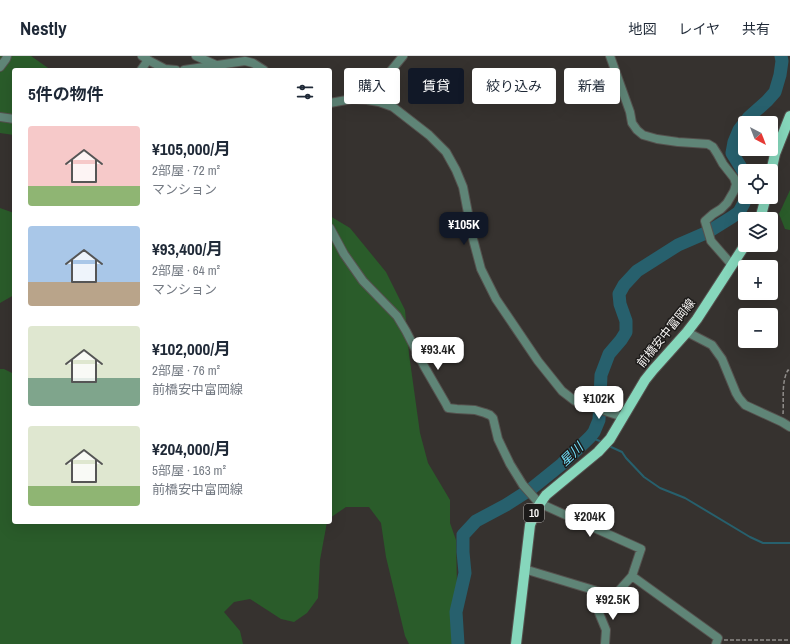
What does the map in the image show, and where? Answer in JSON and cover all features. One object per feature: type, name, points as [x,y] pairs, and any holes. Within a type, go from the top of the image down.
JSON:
[{"type":"main road","points":[[773,164],[775,154],[790,116]]},
{"type":"main road","name":"前橋安中富岡線","points":[[516,644],[530,525],[539,503],[554,488],[603,447],[610,439],[649,375],[697,319],[740,252]]},
{"type":"street","points":[[0,67],[7,56]]},
{"type":"street","points":[[196,56],[216,65]]},
{"type":"street","points":[[393,68],[403,56]]},
{"type":"street","points":[[610,56],[630,112],[632,123],[637,130],[643,135],[657,139],[708,144],[713,147],[723,164],[734,178],[736,184],[734,191],[726,204],[706,221],[711,241],[732,265]]},
{"type":"street","points":[[141,68],[145,58],[163,68]]},
{"type":"street","points":[[197,68],[245,61],[253,62],[261,68]]},
{"type":"street","points":[[332,103],[344,100]]},
{"type":"street","points":[[385,104],[393,107],[429,135],[446,152],[463,187],[473,239],[481,269],[496,299],[538,361],[562,391],[575,401],[623,417]]},
{"type":"street","points":[[0,118],[12,119]]},
{"type":"street","points":[[332,232],[344,254],[363,281],[398,316],[448,408],[486,412],[493,418],[498,439],[510,464],[524,485],[539,503],[641,549],[632,576],[615,595],[607,594],[524,569]]},
{"type":"street","points":[[687,332],[712,345],[722,359],[736,393],[745,405],[782,422],[790,428]]},
{"type":"street","points":[[632,576],[717,641]]},
{"type":"street","points":[[605,644],[606,630],[599,613],[607,594]]},
{"type":"path","points":[[782,422],[784,380],[786,373],[788,370],[790,371]]},
{"type":"path","points":[[717,641],[790,640]]},
{"type":"green space","points":[[0,56],[31,56],[48,68],[12,68],[12,135],[0,133]]},
{"type":"green space","points":[[790,190],[790,230],[785,229],[779,214]]},
{"type":"green space","points":[[0,208],[12,212],[12,296],[0,303]]},
{"type":"green space","points":[[332,217],[350,228],[386,272],[405,310],[409,354],[420,433],[428,463],[450,500],[450,523],[456,540],[458,636],[452,644],[409,644],[405,636],[386,557],[381,523],[369,507],[346,507],[332,517]]},
{"type":"green space","points":[[0,369],[4,369],[12,373],[12,524],[327,524],[320,560],[318,598],[307,613],[294,622],[281,619],[250,599],[234,602],[224,612],[240,631],[243,644],[0,644]]},
{"type":"waterway","name":"星川","points":[[739,164],[732,153],[734,142],[739,130],[749,117],[775,92],[780,75],[782,61],[781,56]]},
{"type":"waterway","name":"星川","points":[[458,644],[456,612],[465,573],[463,535],[476,521],[506,505],[531,489],[562,464],[594,432],[599,420],[601,375],[609,354],[626,332],[626,321],[620,304],[619,294],[624,285],[637,271],[678,245],[708,232],[732,217],[739,212],[743,204]]},
{"type":"waterway","points":[[590,437],[602,442]]},
{"type":"waterway","points":[[609,446],[622,452],[644,477],[660,488],[685,498],[750,537],[763,543],[790,543]]}]
